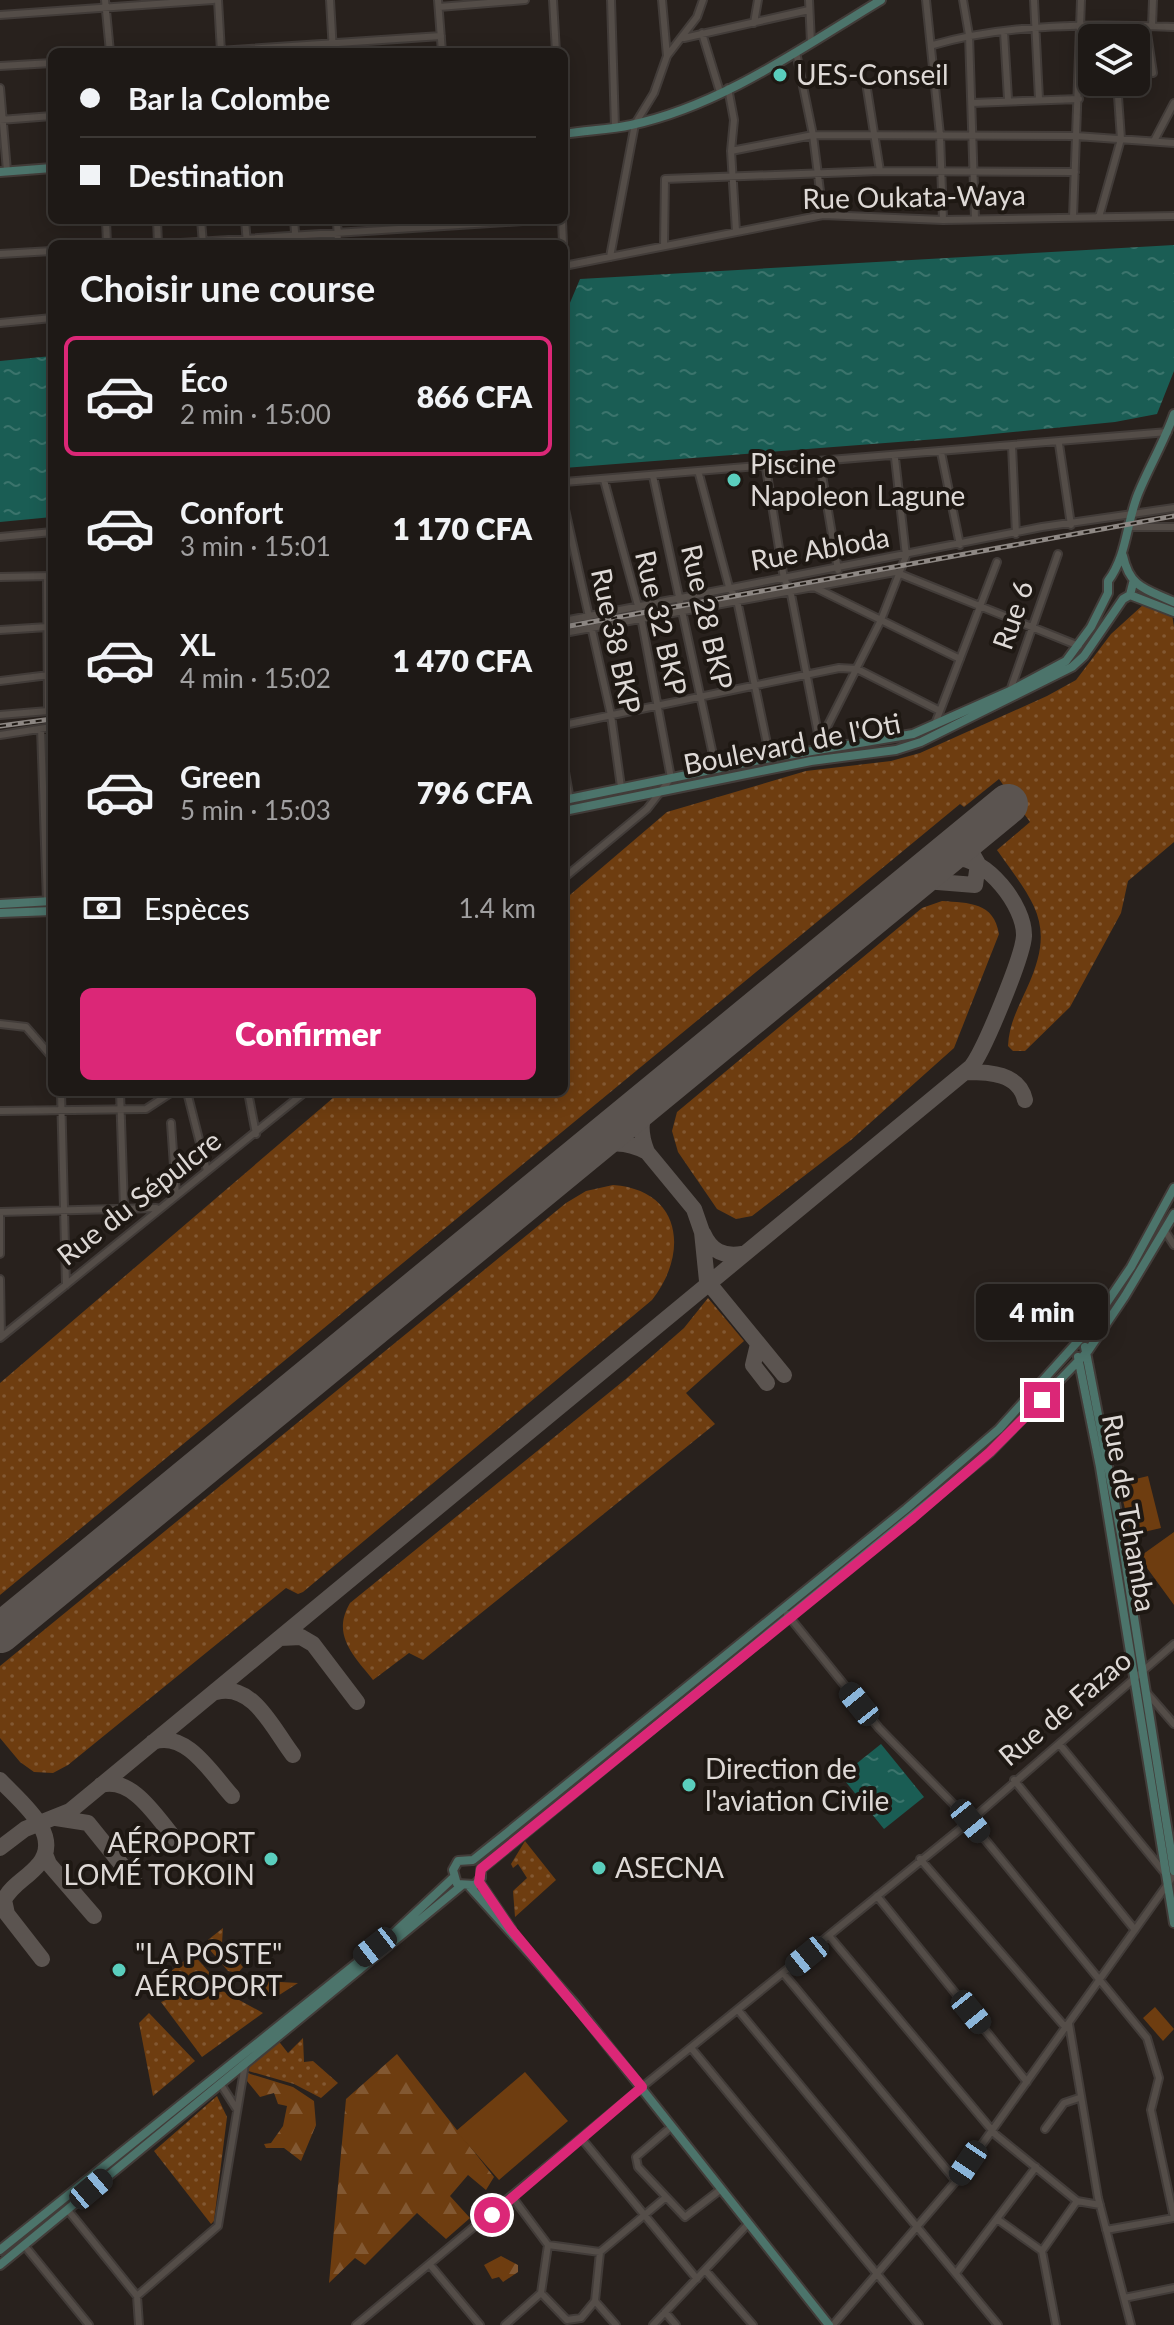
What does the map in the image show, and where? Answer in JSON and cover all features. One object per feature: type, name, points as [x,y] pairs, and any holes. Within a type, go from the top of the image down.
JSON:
[{"type":"main road","points":[[568,133],[635,124],[695,104],[796,52],[876,1]]},
{"type":"main road","points":[[2,172],[48,168]]},
{"type":"main road","points":[[1126,597],[1130,579],[1123,555],[1130,516],[1173,418]]},
{"type":"main road","name":"Boulevard de l'Oti","points":[[568,800],[770,758],[897,739],[1010,691],[1059,666],[1079,646],[1108,593],[1108,581],[1116,574],[1123,555]]},
{"type":"main road","points":[[1116,574],[1174,602]]},
{"type":"main road","points":[[1108,593],[1174,612]]},
{"type":"main road","name":"Boulevard de l'Oti","points":[[568,810],[811,761],[896,750],[921,742],[1072,667],[1084,656],[1126,597]]},
{"type":"main road","points":[[0,904],[48,901]]},
{"type":"main road","points":[[0,913],[48,911]]},
{"type":"main road","points":[[0,2250],[393,1934],[453,1878],[458,1861],[473,1860],[975,1451],[1081,1340],[1131,1267],[1174,1188]]},
{"type":"main road","points":[[831,2325],[720,2190],[642,2087],[511,1929],[479,1882],[481,1869],[990,1452],[1088,1351],[1174,1215]]},
{"type":"main road","name":"Rue de Tchamba","points":[[1081,1340],[1088,1351],[1121,1534],[1136,1678],[1144,1690],[1171,1873],[1167,1884],[1174,1923]]},
{"type":"main road","points":[[1073,1350],[1080,1358]]},
{"type":"main road","name":"Rue de Tchamba","points":[[1080,1358],[1171,1873]]},
{"type":"main road","points":[[473,1860],[481,1869]]},
{"type":"main road","points":[[453,1878],[511,1929]]},
{"type":"main road","points":[[0,2265],[246,2061],[465,1886],[479,1882]]},
{"type":"street","points":[[0,15],[105,4],[216,0],[221,48]]},
{"type":"street","points":[[330,0],[333,48]]},
{"type":"street","points":[[442,48],[438,3],[525,0]]},
{"type":"street","points":[[553,0],[556,48]]},
{"type":"street","points":[[611,0],[615,127]]},
{"type":"street","points":[[662,0],[667,56]]},
{"type":"street","points":[[610,257],[635,124],[654,93],[667,56],[683,38],[703,0]]},
{"type":"street","points":[[754,23],[758,0]]},
{"type":"street","points":[[809,0],[811,43]]},
{"type":"street","points":[[926,0],[940,135],[943,220]]},
{"type":"street","points":[[963,0],[969,35],[975,219]]},
{"type":"street","points":[[1034,0],[1039,99]]},
{"type":"street","points":[[1081,0],[1082,24]]},
{"type":"street","points":[[1149,24],[1153,0]]},
{"type":"street","points":[[105,4],[110,48]]},
{"type":"street","points":[[683,38],[809,10]]},
{"type":"street","points":[[1150,27],[1174,27]]},
{"type":"street","points":[[933,45],[969,35],[1078,29]]},
{"type":"street","points":[[1004,32],[1008,99]]},
{"type":"street","points":[[702,33],[734,120],[731,151],[736,231]]},
{"type":"street","points":[[258,48],[441,36]]},
{"type":"street","points":[[1150,38],[1153,73]]},
{"type":"street","points":[[796,52],[813,135],[823,215]]},
{"type":"street","points":[[0,66],[48,63]]},
{"type":"street","points":[[0,88],[2,172]]},
{"type":"street","points":[[867,89],[877,136],[880,171]]},
{"type":"street","points":[[1073,217],[1079,96]]},
{"type":"street","points":[[1099,217],[1121,139],[1118,96]]},
{"type":"street","points":[[972,103],[1008,99],[1079,99]]},
{"type":"street","points":[[1154,141],[1174,103]]},
{"type":"street","points":[[1,120],[48,116]]},
{"type":"street","points":[[731,151],[813,135],[1076,136],[1174,143]]},
{"type":"street","points":[[664,245],[665,179],[880,171],[1075,172]]},
{"type":"street","name":"Rue Oukata-Waya","points":[[568,265],[823,215],[943,220],[1174,216]]},
{"type":"street","points":[[337,224],[338,240]]},
{"type":"street","points":[[296,240],[440,224]]},
{"type":"street","points":[[0,254],[48,251]]},
{"type":"street","points":[[0,323],[48,318]]},
{"type":"street","points":[[568,482],[895,458],[1168,432]]},
{"type":"street","points":[[1059,444],[1071,525]]},
{"type":"street","points":[[1012,446],[1016,534]]},
{"type":"street","points":[[941,452],[960,545]]},
{"type":"street","points":[[819,735],[827,727],[881,620],[906,556],[895,458]]},
{"type":"street","points":[[820,463],[838,570]]},
{"type":"street","points":[[766,468],[784,579],[790,589],[809,673],[821,749]]},
{"type":"street","points":[[699,474],[729,587],[737,600],[770,758]]},
{"type":"street","name":"Rue 28 BKP","points":[[653,476],[703,696],[716,769]]},
{"type":"street","name":"Rue 32 BKP","points":[[604,480],[641,617],[671,778]]},
{"type":"street","name":"Rue Abloda","points":[[568,620],[729,587],[838,570],[1042,527],[1174,508]]},
{"type":"street","name":"Rue 38 BKP","points":[[568,523],[611,715],[621,787]]},
{"type":"street","points":[[1128,527],[1174,527]]},
{"type":"street","points":[[0,537],[48,532]]},
{"type":"street","name":"Rue 6","points":[[1010,691],[1058,554]]},
{"type":"street","points":[[935,724],[997,562]]},
{"type":"street","points":[[568,632],[888,572],[901,573],[913,582],[1079,646]]},
{"type":"street","points":[[0,577],[48,576]]},
{"type":"street","points":[[812,586],[960,659]]},
{"type":"street","points":[[0,630],[48,627]]},
{"type":"street","points":[[568,724],[809,673],[857,669],[938,710]]},
{"type":"street","points":[[0,681],[48,675]]},
{"type":"street","points":[[0,715],[48,710]]},
{"type":"street","points":[[0,735],[48,728]]},
{"type":"street","points":[[41,729],[48,880]]},
{"type":"street","points":[[568,875],[633,823],[671,778]]},
{"type":"street","points":[[0,1024],[26,1027],[48,1052]]},
{"type":"street","points":[[61,1096],[66,1285]]},
{"type":"street","points":[[120,1096],[124,1208]]},
{"type":"street","points":[[0,1111],[146,1109],[166,1096]]},
{"type":"street","points":[[188,1096],[207,1171]]},
{"type":"street","points":[[249,1096],[256,1134]]},
{"type":"street","name":"Rue du Sépulcre","points":[[0,1337],[300,1096]]},
{"type":"street","points":[[171,1123],[176,1195]]},
{"type":"street","points":[[0,1254],[0,1212],[158,1208]]},
{"type":"street","points":[[1165,1231],[1174,1245]]},
{"type":"street","points":[[0,1279],[0,1337]]},
{"type":"street","points":[[782,1608],[879,1728],[970,1821],[1147,2038],[1159,2078],[1151,2110],[1174,2218],[1106,2230]]},
{"type":"street","name":"Rue de Fazao","points":[[356,2325],[513,2198],[642,2087],[970,1821],[1174,1644]]},
{"type":"street","points":[[1144,1690],[1174,1724]]},
{"type":"street","points":[[1060,1745],[1171,1873]]},
{"type":"street","points":[[1014,1780],[1135,1930]]},
{"type":"street","points":[[920,1859],[1068,2026],[1100,2205],[1131,2325]]},
{"type":"street","points":[[831,2325],[956,2181],[1167,1884]]},
{"type":"street","points":[[877,1896],[1027,2082]]},
{"type":"street","points":[[830,1937],[992,2127],[1077,2201],[1100,2205]]},
{"type":"street","points":[[784,1974],[956,2181]]},
{"type":"street","points":[[738,2010],[956,2273],[994,2324]]},
{"type":"street","points":[[692,2049],[919,2325]]},
{"type":"street","points":[[137,2296],[218,2226],[228,2185],[236,2108],[246,2061]]},
{"type":"street","points":[[220,2083],[236,2108]]},
{"type":"street","points":[[1045,2129],[1064,2103],[1079,2098]]},
{"type":"street","points":[[671,2127],[635,2161],[685,2217],[720,2190]]},
{"type":"street","points":[[582,2139],[697,2279]]},
{"type":"street","points":[[956,2273],[1036,2167]]},
{"type":"street","points":[[505,2325],[541,2293],[548,2245],[513,2198]]},
{"type":"street","points":[[541,2293],[571,2321],[581,2318],[595,2301],[600,2252],[665,2198]]},
{"type":"street","points":[[1042,2251],[1077,2201]]},
{"type":"street","points":[[67,2209],[137,2296],[139,2325]]},
{"type":"street","points":[[997,2219],[1042,2251],[1056,2325]]},
{"type":"street","points":[[653,2325],[748,2224]]},
{"type":"street","points":[[24,2245],[89,2325]]},
{"type":"street","points":[[548,2245],[600,2252]]},
{"type":"street","points":[[431,2266],[480,2325]]},
{"type":"street","points":[[705,2270],[753,2325]]},
{"type":"street","points":[[1124,2298],[1174,2288]]},
{"type":"street","points":[[595,2301],[613,2324]]},
{"type":"street","points":[[665,2312],[676,2325]]},
{"type":"street","points":[[515,2317],[522,2325]]},
{"type":"green space","points":[[1144,604],[1172,614],[1174,842],[1128,881],[1121,913],[1070,1007],[1025,1051],[1013,1051],[1008,1046],[1014,1016],[1036,966],[1040,930],[1031,900],[997,850],[1030,822],[999,779],[964,807],[960,804],[0,1595],[0,1383],[335,1096],[568,1096],[568,897],[667,812],[806,771],[891,761],[920,753],[1076,680],[1111,634]]},
{"type":"green space","points":[[942,901],[971,904],[986,910],[996,923],[999,934],[954,1048],[851,1140],[752,1216],[736,1219],[717,1209],[678,1152],[672,1131],[677,1112],[922,908]]},
{"type":"green space","points":[[613,1185],[636,1189],[653,1198],[665,1211],[672,1227],[674,1244],[671,1263],[664,1282],[652,1300],[303,1592],[298,1594],[286,1588],[68,1765],[53,1773],[34,1772],[20,1762],[0,1738],[0,1666],[566,1203],[586,1191]]},
{"type":"green space","points":[[708,1298],[744,1341],[686,1393],[715,1424],[423,1660],[409,1653],[373,1680],[352,1654],[344,1635],[343,1625],[350,1603],[627,1378],[684,1328]]},
{"type":"green space","points":[[1148,1476],[1161,1528],[1131,1535],[1119,1483]]},
{"type":"green space","points":[[1174,1532],[1174,1605],[1139,1557]]},
{"type":"green space","points":[[525,1841],[556,1880],[515,1917],[513,1891],[527,1878],[518,1864],[513,1868],[511,1864]]},
{"type":"green space","points":[[223,1928],[222,1943],[243,1967],[238,1973],[228,1971],[204,1943]]},
{"type":"green space","points":[[193,1954],[209,1972],[209,1978],[180,1984],[166,1975]]},
{"type":"green space","points":[[244,1980],[298,1983],[273,1999],[242,1985]]},
{"type":"green space","points":[[217,1988],[263,2013],[202,2057],[161,2002],[180,1994]]},
{"type":"green space","points":[[1155,2007],[1174,2029],[1163,2041],[1143,2018]]},
{"type":"green space","points":[[149,2013],[195,2061],[153,2096],[139,2023]]},
{"type":"green space","points":[[303,2038],[304,2062],[313,2061],[338,2083],[321,2098],[294,2084],[245,2070],[246,2063],[277,2039],[288,2053]]},
{"type":"green space","points":[[397,2054],[494,2177],[486,2190],[468,2175],[450,2196],[470,2218],[446,2239],[417,2213],[365,2265],[355,2258],[329,2283],[346,2099]]},
{"type":"green space","points":[[244,2072],[293,2087],[314,2101],[316,2125],[301,2161],[284,2148],[266,2148],[264,2144],[271,2143],[283,2126],[287,2106],[278,2104],[274,2093],[260,2097],[247,2081],[243,2082]]},
{"type":"green space","points":[[525,2072],[568,2121],[499,2180],[456,2131]]},
{"type":"green space","points":[[217,2096],[227,2117],[214,2221],[211,2224],[154,2151]]},
{"type":"green space","points":[[501,2256],[518,2265],[518,2272],[503,2282],[499,2277],[492,2279],[484,2265]]},
{"type":"water","points":[[1174,245],[1174,371],[1157,414],[1115,422],[568,468],[568,308],[580,279]]},
{"type":"water","points":[[48,356],[48,517],[0,522],[0,361]]},
{"type":"water","points":[[881,1744],[924,1797],[884,1829],[841,1776]]},
{"type":"taxiway","points":[[905,888],[925,881],[975,885],[978,864],[969,848],[959,844]]},
{"type":"taxiway","points":[[0,1848],[25,1829],[70,1811],[971,1067],[985,1043],[1010,982],[1022,947],[1023,924],[1011,898],[979,865],[954,858],[931,867]]},
{"type":"taxiway","points":[[966,1072],[1010,1079],[1022,1091],[1025,1100]]},
{"type":"taxiway","points":[[577,1159],[611,1144],[628,1145],[647,1152],[642,1133],[643,1117],[662,1087]]},
{"type":"taxiway","points":[[647,1152],[694,1209],[702,1232],[707,1281],[784,1375]]},
{"type":"taxiway","points":[[703,1233],[718,1251],[729,1255],[742,1254]]},
{"type":"taxiway","points":[[758,1344],[753,1365],[767,1383]]},
{"type":"taxiway","points":[[280,1638],[301,1637],[313,1644],[357,1702]]},
{"type":"taxiway","points":[[216,1692],[241,1694],[251,1701],[270,1721],[293,1755]]},
{"type":"taxiway","points":[[153,1742],[165,1740],[187,1748],[232,1796]]},
{"type":"taxiway","points":[[0,1780],[36,1818],[46,1841],[45,1853],[39,1864],[4,1900],[7,1914],[42,1959]]},
{"type":"taxiway","points":[[101,1785],[113,1784],[135,1793],[177,1841]]},
{"type":"taxiway","points":[[56,1818],[88,1823],[134,1880]]},
{"type":"taxiway","points":[[45,1854],[49,1864],[94,1916]]},
{"type":"runway","points":[[0,1633],[1008,804]]},
{"type":"railway","points":[[568,626],[1174,516]]},
{"type":"railway","points":[[0,726],[48,720]]},
{"type":"place","name":"UES-Conseil","points":[[780,75]]},
{"type":"place","name":"Piscine Napoleon Lagune","points":[[734,480]]},
{"type":"place","name":"Direction de l'aviation Civile","points":[[689,1785]]},
{"type":"place","name":"AÉROPORT LOMÉ TOKOIN","points":[[271,1859]]},
{"type":"place","name":"ASECNA","points":[[599,1868]]},
{"type":"place","name":"\"LA POSTE\" AÉROPORT","points":[[119,1970]]},
{"type":"route","points":[[492,2215],[642,2087],[511,1929],[479,1882],[481,1869],[913,1518],[990,1452],[1042,1400]]}]
